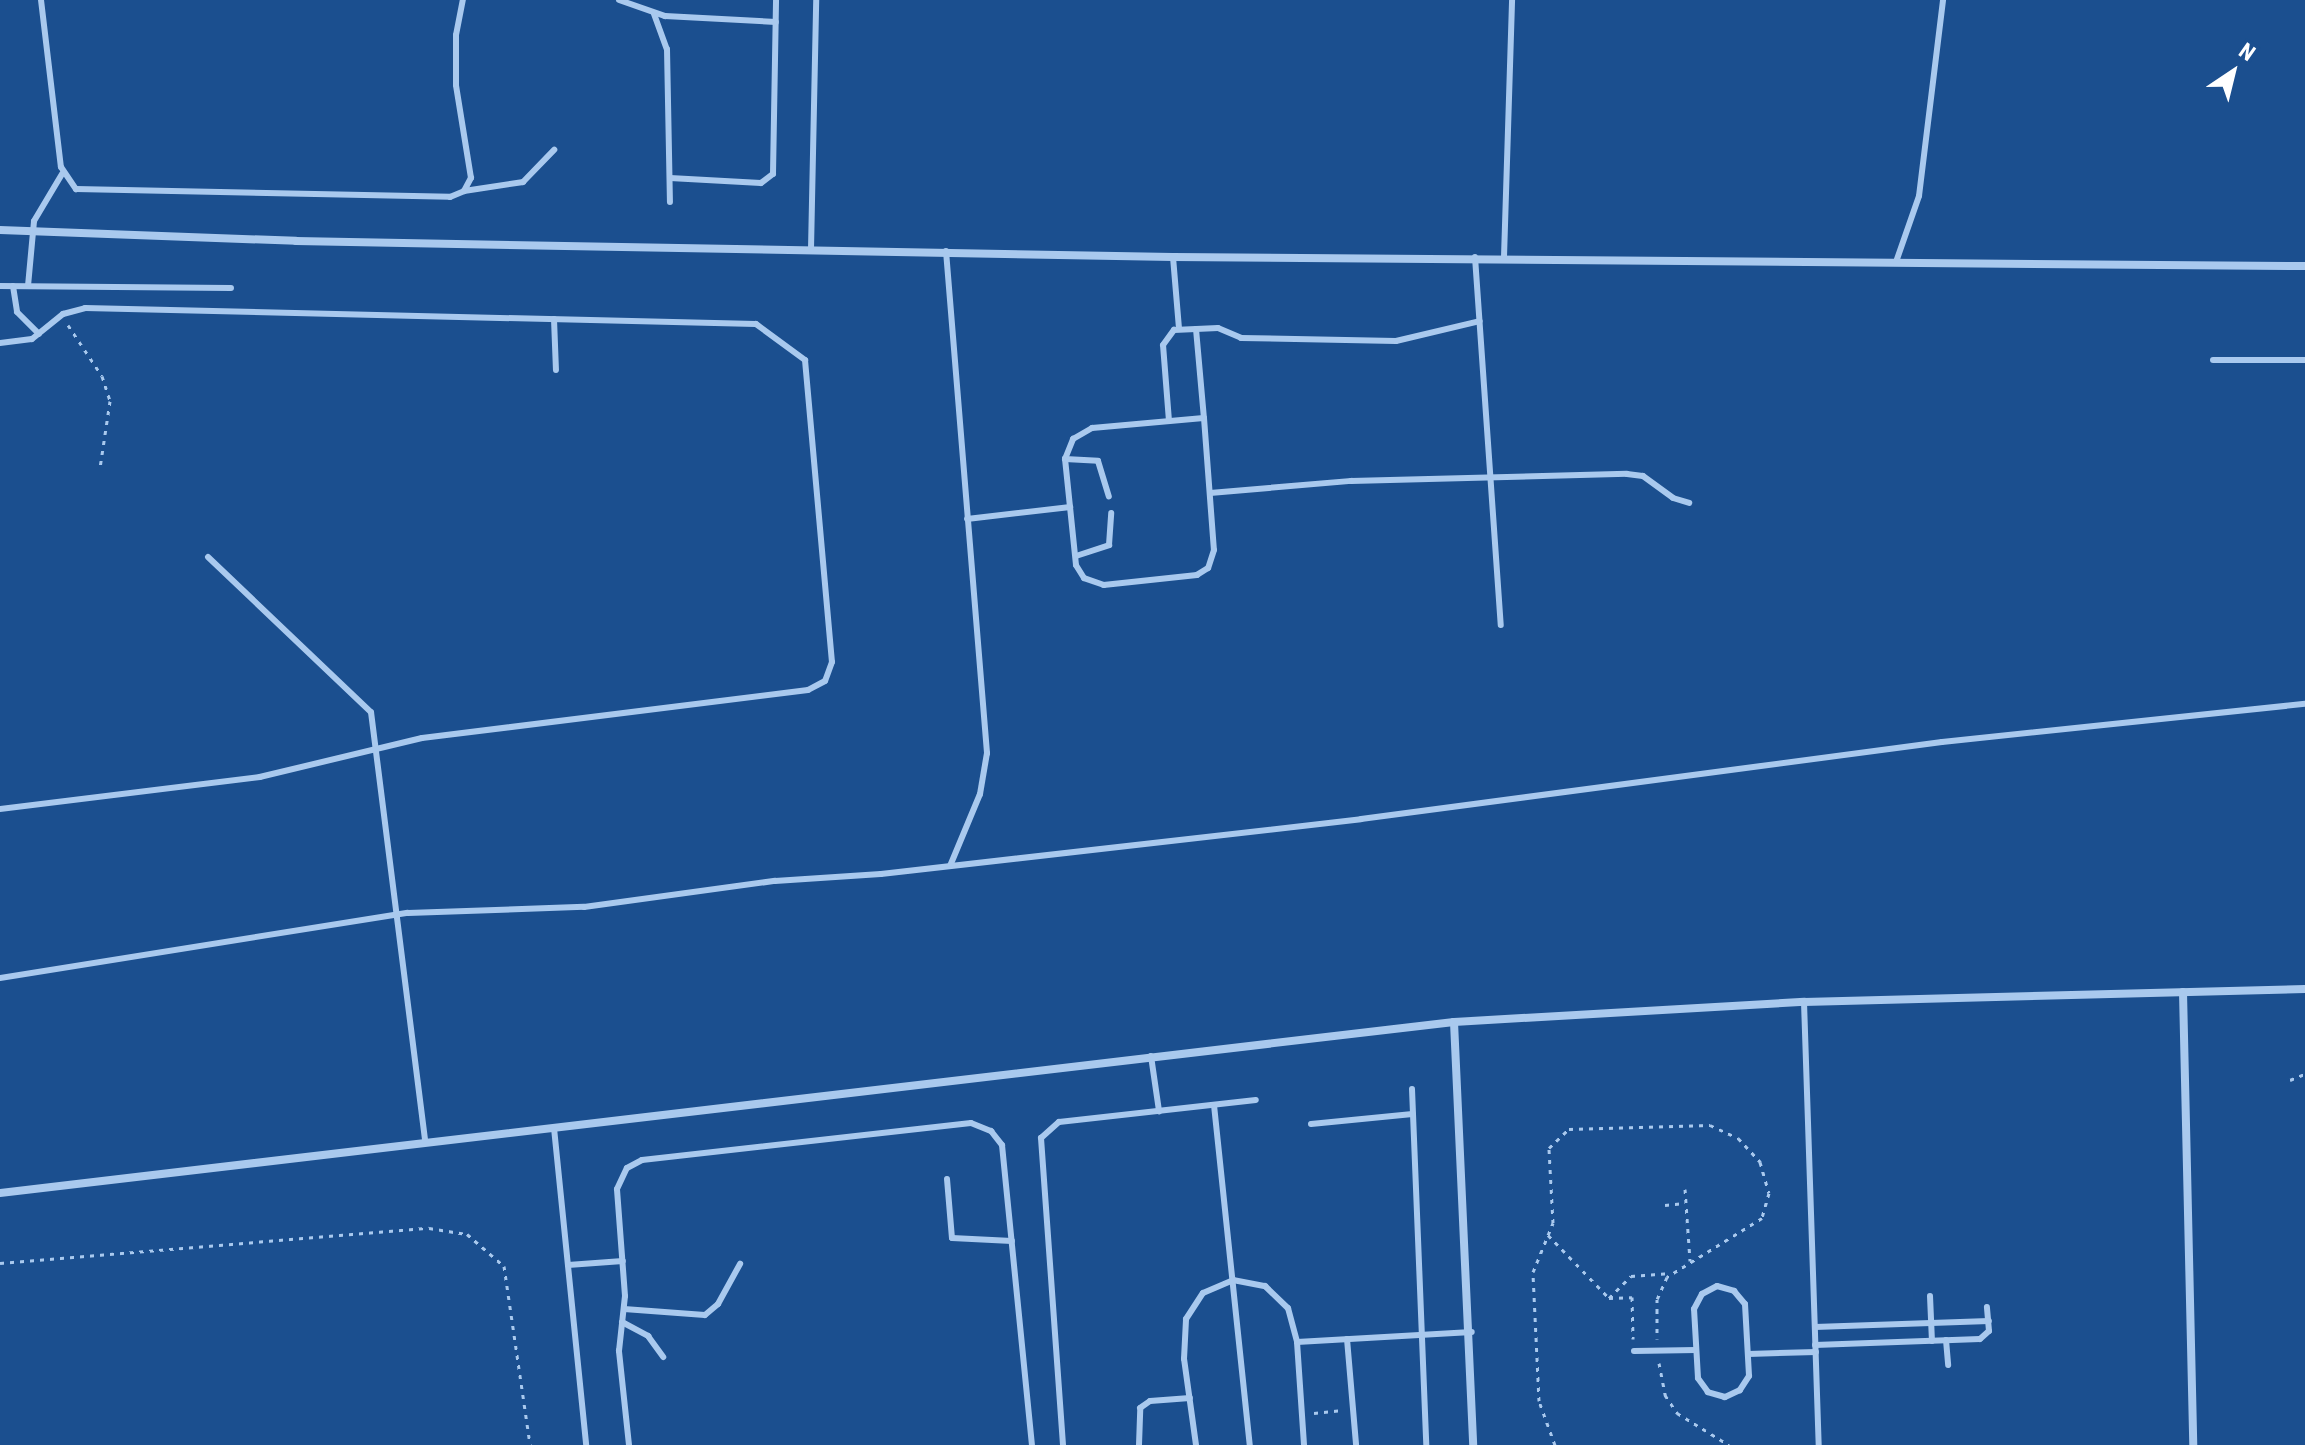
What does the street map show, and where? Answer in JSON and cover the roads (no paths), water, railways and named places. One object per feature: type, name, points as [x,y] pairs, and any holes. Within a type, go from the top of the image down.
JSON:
[{"type":"street","points":[[0,230],[1173,257],[1504,257],[2305,266]]},
{"type":"street","points":[[0,1193],[1454,1022],[1804,1002],[2305,989]]},
{"type":"street","points":[[2183,992],[2193,1445]]},
{"type":"street","points":[[1454,1022],[1472,1332],[1473,1445]]},
{"type":"lane","points":[[28,286],[32,232],[41,202],[62,174],[41,0]]},
{"type":"lane","points":[[463,0],[455,60],[458,114],[471,170],[464,191]]},
{"type":"lane","points":[[619,0],[654,14],[776,22]]},
{"type":"lane","points":[[670,178],[761,183],[770,179],[776,0]]},
{"type":"lane","points":[[811,249],[816,0]]},
{"type":"lane","points":[[1504,257],[1512,0]]},
{"type":"lane","points":[[1896,262],[1919,196],[1943,0]]},
{"type":"lane","points":[[654,14],[667,49],[670,202]]},
{"type":"lane","points":[[62,174],[82,190],[450,197],[464,191],[523,182],[554,150]]},
{"type":"lane","points":[[946,251],[987,753],[975,812],[950,866]]},
{"type":"lane","points":[[1173,257],[1179,329]]},
{"type":"lane","points":[[1475,257],[1493,476],[1501,625]]},
{"type":"lane","points":[[0,286],[231,288]]},
{"type":"lane","points":[[13,286],[17,312],[39,334]]},
{"type":"lane","points":[[0,343],[24,342],[63,314],[85,308],[554,319],[742,320],[762,327],[802,355],[832,669],[820,686],[808,690],[422,738],[260,777],[0,809]]},
{"type":"lane","points":[[554,319],[556,370]]},
{"type":"lane","points":[[1169,421],[1163,345],[1170,332],[1179,329],[1222,329],[1241,338],[1396,341],[1480,321]]},
{"type":"lane","points":[[1196,329],[1204,418],[1210,493],[1214,557],[1197,575],[1097,585],[1079,572],[1065,459],[1069,445],[1085,431],[1204,418]]},
{"type":"lane","points":[[2213,360],[2305,360]]},
{"type":"lane","points":[[1065,459],[1098,461],[1106,472],[1109,496]]},
{"type":"lane","points":[[1210,493],[1493,476],[1635,474],[1689,503]]},
{"type":"lane","points":[[967,519],[1070,507]]},
{"type":"lane","points":[[1076,556],[1101,552],[1109,545],[1111,513]]},
{"type":"lane","points":[[208,557],[364,701],[373,719],[425,1142]]},
{"type":"lane","points":[[0,978],[396,915],[552,910],[775,881],[950,866],[1426,811],[1956,740],[2305,704]]},
{"type":"lane","points":[[1804,1002],[1819,1445]]},
{"type":"lane","points":[[1151,1056],[1159,1111]]},
{"type":"lane","points":[[1412,1089],[1426,1445]]},
{"type":"lane","points":[[1063,1445],[1039,1146],[1046,1131],[1059,1122],[1256,1100]]},
{"type":"lane","points":[[1214,1105],[1250,1445]]},
{"type":"lane","points":[[1311,1124],[1413,1114]]},
{"type":"lane","points":[[629,1445],[619,1351],[624,1309],[618,1184],[637,1162],[971,1123],[991,1131],[1002,1145],[1032,1445]]},
{"type":"lane","points":[[554,1128],[586,1445]]},
{"type":"lane","points":[[947,1179],[952,1238],[1012,1241]]},
{"type":"lane","points":[[568,1265],[623,1261]]},
{"type":"lane","points":[[624,1309],[705,1315],[718,1304],[740,1264]]},
{"type":"lane","points":[[1196,1445],[1186,1319],[1203,1293],[1233,1280],[1265,1286],[1278,1295],[1288,1308],[1297,1342],[1304,1445]]},
{"type":"lane","points":[[1717,1286],[1734,1291],[1745,1304],[1748,1354],[1746,1384],[1725,1397],[1702,1386],[1694,1309],[1702,1294],[1717,1286]]},
{"type":"lane","points":[[1930,1296],[1932,1341]]},
{"type":"lane","points":[[1748,1354],[1984,1337],[1989,1321],[1987,1307]]},
{"type":"lane","points":[[1815,1327],[1989,1321]]},
{"type":"lane","points":[[622,1322],[641,1330],[663,1357]]},
{"type":"lane","points":[[1297,1342],[1472,1332]]},
{"type":"lane","points":[[1347,1339],[1356,1445]]},
{"type":"lane","points":[[1946,1340],[1948,1365]]},
{"type":"lane","points":[[1634,1351],[1696,1350]]},
{"type":"lane","points":[[1139,1445],[1137,1414],[1144,1403],[1190,1398]]}]
